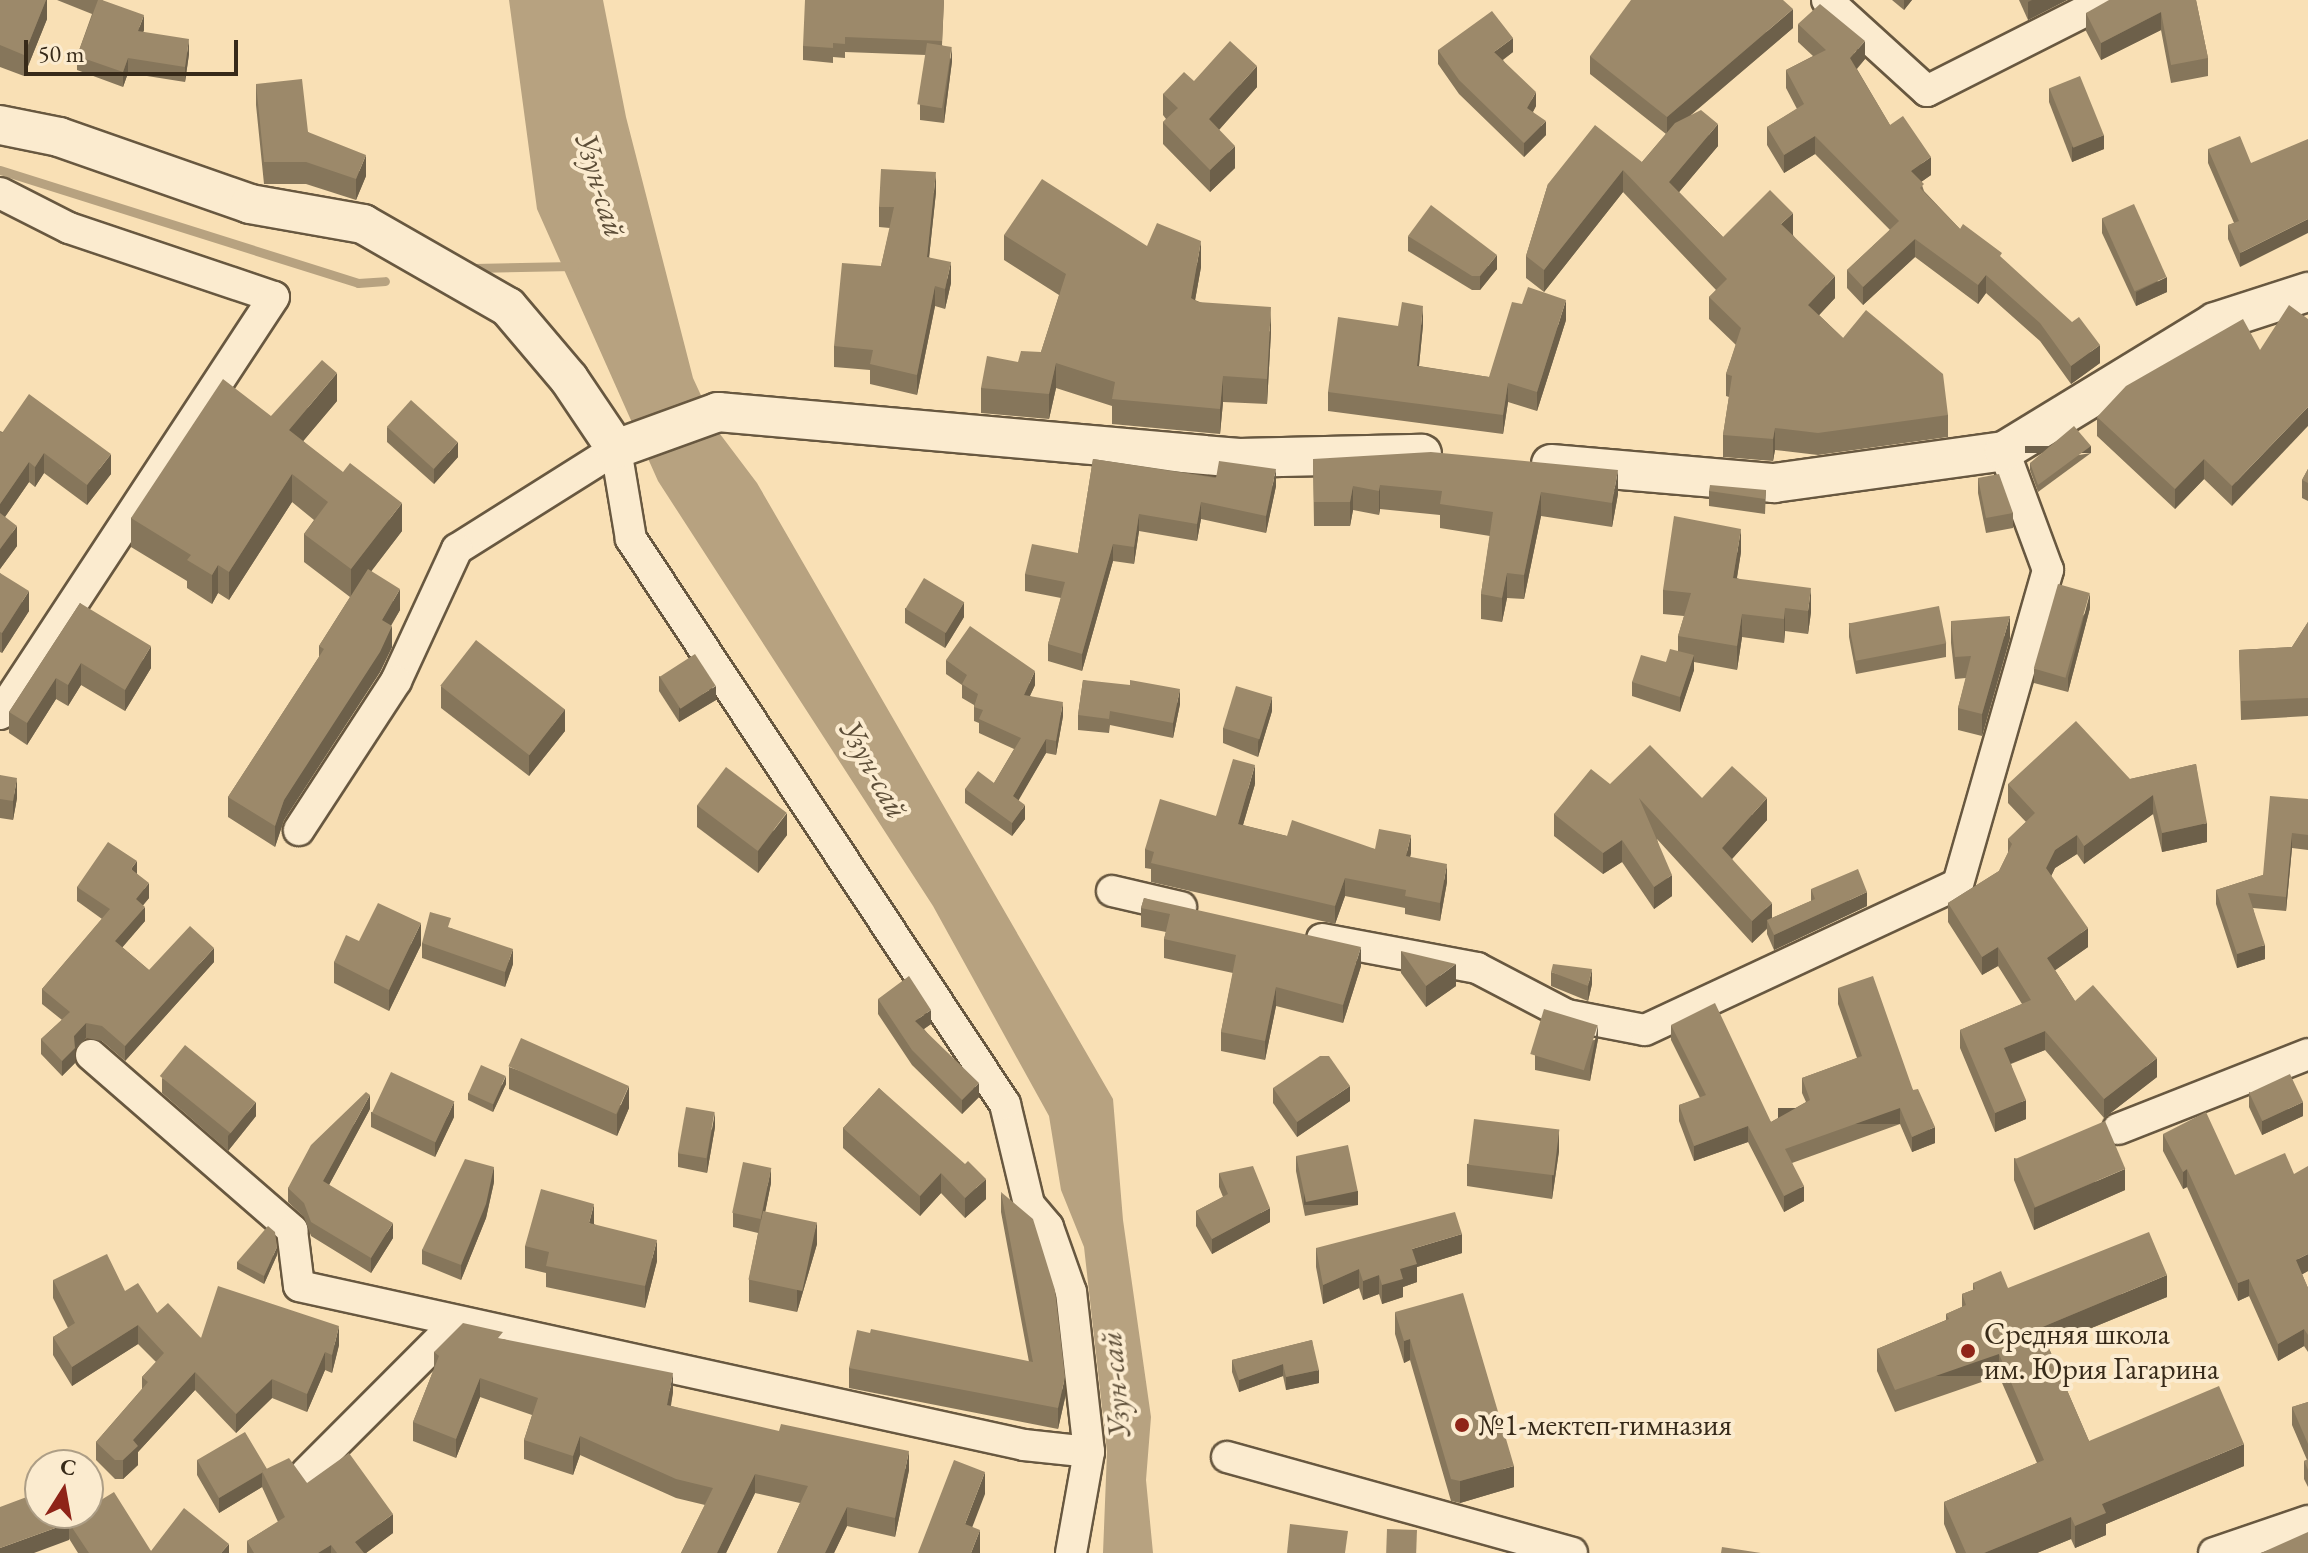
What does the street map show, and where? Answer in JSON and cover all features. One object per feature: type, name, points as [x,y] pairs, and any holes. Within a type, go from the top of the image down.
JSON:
[{"type":"street","points":[[1827,0],[1927,91],[2107,0]]},
{"type":"street","points":[[0,125],[59,137],[250,204],[363,224],[508,307],[623,445],[631,539],[1005,1104],[1029,1204],[1048,1227],[1071,1292],[1089,1452],[1071,1553]]},
{"type":"street","points":[[0,193],[69,228],[274,297],[0,714]]},
{"type":"street","points":[[1510,460],[1774,483],[2004,451],[2215,322],[2308,292]]},
{"type":"street","points":[[299,830],[396,681],[457,549],[623,445],[718,412],[1239,458],[1463,456]]},
{"type":"street","points":[[1299,934],[1477,968],[1567,1015],[1645,1030],[1958,884],[2048,570],[2004,451]]},
{"type":"street","points":[[1112,891],[1206,913]]},
{"type":"street","points":[[2118,1129],[2308,1054]]},
{"type":"street","points":[[91,1055],[292,1230],[299,1286],[1009,1441],[1089,1452]]},
{"type":"street","points":[[306,1473],[457,1322]]},
{"type":"street","points":[[1227,1457],[1572,1553]]},
{"type":"street","points":[[2214,1553],[2308,1521]]},
{"type":"water","name":"Узун-сай","points":[[509,0],[603,0],[626,117],[693,378],[717,430],[757,483],[1113,1099],[1123,1220],[1151,1417],[1146,1480],[1153,1553],[1103,1553],[1107,1452],[1084,1247],[1061,1190],[1049,1116],[933,906],[658,481],[537,209]]},
{"type":"building","points":[[0,0],[46,0],[24,55],[0,45]]},
{"type":"building","points":[[98,0],[144,15],[138,31],[189,39],[185,67],[128,58],[123,72],[77,56]]},
{"type":"building","points":[[805,0],[944,0],[942,41],[845,37],[845,44],[833,43],[833,48],[803,46]]},
{"type":"building","points":[[1631,0],[1783,0],[1793,9],[1667,117],[1590,56]]},
{"type":"building","points":[[2109,0],[2196,0],[2208,58],[2171,65],[2161,12],[2101,43],[2086,13]]},
{"type":"building","points":[[1820,4],[1865,41],[1850,58],[1890,125],[1903,116],[1931,157],[1911,171],[1924,184],[1920,188],[1960,229],[1963,224],[2002,253],[2000,256],[2072,322],[2079,317],[2100,345],[2071,366],[2040,323],[1986,275],[1978,285],[1915,239],[1863,287],[1847,270],[1899,221],[1815,136],[1784,155],[1767,127],[1804,104],[1786,70],[1826,50],[1798,24]]},
{"type":"building","points":[[1492,11],[1513,38],[1494,52],[1536,92],[1527,108],[1546,121],[1524,143],[1459,80],[1438,50]]},
{"type":"building","points":[[1230,41],[1257,66],[1209,119],[1235,146],[1210,170],[1163,122],[1178,108],[1163,94],[1184,72],[1194,81]]},
{"type":"building","points":[[927,43],[952,47],[942,108],[917,104]]},
{"type":"building","points":[[2080,76],[2104,135],[2073,148],[2049,88]]},
{"type":"building","points":[[302,79],[308,132],[366,155],[356,179],[306,162],[264,162],[256,84]]},
{"type":"building","points":[[1701,110],[1718,124],[1669,182],[1723,237],[1770,190],[1793,213],[1781,224],[1835,276],[1808,305],[1843,338],[1866,310],[1943,374],[1948,415],[1818,433],[1775,428],[1773,439],[1723,435],[1732,376],[1726,374],[1741,328],[1709,297],[1727,279],[1623,170],[1544,270],[1526,256],[1548,184],[1595,125],[1642,162],[1675,123]]},
{"type":"building","points":[[2240,136],[2251,163],[2308,139],[2308,219],[2240,253],[2228,225],[2239,221],[2208,149]]},
{"type":"building","points":[[881,169],[936,172],[927,257],[951,262],[945,289],[935,286],[917,375],[870,364],[873,350],[834,346],[842,263],[881,266],[894,207],[879,207]]},
{"type":"building","points":[[1042,179],[1147,246],[1157,223],[1201,241],[1191,298],[1198,302],[1271,307],[1267,379],[1223,376],[1220,409],[1112,399],[1115,382],[1056,363],[1049,394],[981,388],[987,356],[1018,362],[1021,351],[1041,352],[1066,274],[1004,235]]},
{"type":"building","points":[[2134,204],[2167,277],[2135,291],[2102,218]]},
{"type":"building","points":[[1431,205],[1497,255],[1480,276],[1472,276],[1408,236]]},
{"type":"building","points":[[1528,287],[1566,300],[1537,392],[1508,383],[1503,415],[1328,392],[1338,317],[1398,326],[1402,302],[1423,306],[1417,366],[1489,377],[1512,302],[1522,304]]},
{"type":"building","points":[[2289,305],[2308,319],[2308,407],[2232,486],[2204,459],[2175,489],[2097,417],[2126,386],[2243,319],[2260,350]]},
{"type":"building","points":[[322,360],[337,373],[289,430],[343,472],[350,463],[402,503],[351,569],[304,534],[328,502],[292,474],[229,572],[218,565],[212,575],[187,560],[191,555],[131,518],[223,379],[271,416]]},
{"type":"building","points":[[29,394],[111,454],[87,485],[44,453],[35,467],[29,462],[0,504],[0,431],[2,433]]},
{"type":"building","points":[[411,400],[458,442],[434,469],[387,427]]},
{"type":"building","points":[[2074,426],[2091,446],[2038,485],[2030,463]]},
{"type":"building","points":[[1431,452],[1618,470],[1612,503],[1541,492],[1524,575],[1507,573],[1502,598],[1481,594],[1493,512],[1440,504],[1442,491],[1380,485],[1379,491],[1353,486],[1350,502],[1314,502],[1313,459]]},
{"type":"building","points":[[1093,459],[1216,478],[1219,461],[1276,469],[1266,516],[1201,502],[1197,524],[1139,514],[1134,547],[1113,544],[1082,654],[1048,644],[1065,582],[1025,574],[1032,544],[1078,553]]},
{"type":"building","points":[[2308,469],[2308,483],[2302,480]]},
{"type":"building","points":[[1999,474],[2013,513],[1986,518],[1978,478]]},
{"type":"building","points":[[1710,485],[1766,490],[1765,499],[1709,491]]},
{"type":"building","points":[[0,513],[17,526],[0,549]]},
{"type":"building","points":[[1674,516],[1741,529],[1733,578],[1811,588],[1808,611],[1785,608],[1784,619],[1742,614],[1737,646],[1678,636],[1691,593],[1663,590]]},
{"type":"building","points":[[368,569],[400,589],[382,620],[392,626],[380,652],[284,800],[275,826],[228,797],[324,649],[319,646]]},
{"type":"building","points":[[0,573],[29,591],[2,633],[0,632]]},
{"type":"building","points":[[924,578],[964,602],[946,633],[905,609]]},
{"type":"building","points":[[2058,584],[2090,593],[2065,678],[2034,669]]},
{"type":"building","points":[[80,603],[151,646],[125,690],[81,663],[68,685],[56,678],[27,723],[9,712]]},
{"type":"building","points":[[1939,606],[1946,643],[1856,661],[1849,624]]},
{"type":"building","points":[[2010,616],[1982,714],[1958,708],[1971,656],[1955,657],[1951,621]]},
{"type":"building","points":[[2308,622],[2308,698],[2241,701],[2239,650],[2292,647]]},
{"type":"building","points":[[970,626],[1035,671],[1024,695],[1063,702],[1056,741],[1046,739],[1013,796],[1025,805],[1012,823],[965,789],[978,771],[994,783],[1021,738],[979,719],[983,710],[974,707],[978,694],[962,684],[967,675],[946,660]]},
{"type":"building","points":[[476,640],[565,710],[529,755],[440,686]]},
{"type":"building","points":[[1670,649],[1694,655],[1680,697],[1632,682],[1641,655],[1666,662]]},
{"type":"building","points":[[695,654],[716,686],[680,709],[660,677]]},
{"type":"building","points":[[1083,680],[1130,685],[1130,680],[1180,689],[1173,723],[1110,711],[1109,719],[1078,715]]},
{"type":"building","points":[[1236,686],[1272,697],[1259,739],[1223,728]]},
{"type":"building","points":[[2076,721],[2130,779],[2196,764],[2207,823],[2162,833],[2153,795],[2084,846],[2077,835],[2055,850],[2046,868],[2088,928],[2047,958],[2075,1001],[2093,985],[2157,1058],[2104,1099],[2045,1031],[2004,1048],[2026,1100],[1995,1113],[1960,1030],[2031,1000],[1998,947],[1982,957],[1948,903],[1999,871],[2012,844],[2008,839],[2035,813],[2008,784]]},
{"type":"building","points":[[1650,745],[1702,798],[1732,766],[1767,798],[1722,848],[1772,903],[1752,921],[1639,798],[1672,875],[1654,887],[1622,840],[1603,853],[1554,814],[1591,769],[1610,784]]},
{"type":"building","points":[[1233,759],[1255,765],[1238,824],[1287,836],[1292,820],[1375,849],[1379,829],[1411,835],[1406,856],[1447,864],[1440,903],[1405,896],[1406,890],[1345,878],[1335,906],[1151,863],[1154,852],[1145,849],[1160,799],[1216,816]]},
{"type":"building","points":[[726,767],[787,813],[758,851],[697,805]]},
{"type":"building","points":[[0,775],[17,778],[13,801],[0,799]]},
{"type":"building","points":[[2270,796],[2308,799],[2308,835],[2292,833],[2286,897],[2248,893],[2265,945],[2237,954],[2216,890],[2263,875]]},
{"type":"building","points":[[108,842],[137,861],[131,869],[149,883],[136,899],[145,907],[115,941],[149,970],[190,926],[214,948],[125,1046],[102,1026],[86,1023],[74,1036],[75,1048],[62,1061],[41,1039],[70,1012],[42,989],[110,909],[77,887]]},
{"type":"building","points":[[1858,869],[1867,892],[1774,935],[1767,920],[1815,899],[1811,889]]},
{"type":"building","points":[[1144,898],[1361,947],[1343,1005],[1276,987],[1265,1041],[1221,1032],[1236,955],[1164,939],[1170,914],[1141,908]]},
{"type":"building","points":[[378,903],[421,923],[389,990],[334,962],[346,935],[359,941]]},
{"type":"building","points":[[430,912],[451,918],[448,927],[513,949],[505,972],[422,943]]},
{"type":"building","points":[[1401,951],[1456,964],[1426,986]]},
{"type":"building","points":[[1553,964],[1592,969],[1588,986],[1551,972]]},
{"type":"building","points":[[909,976],[931,1010],[915,1021],[979,1083],[962,1100],[912,1050],[878,999]]},
{"type":"building","points":[[1873,976],[1913,1090],[1918,1089],[1935,1127],[1912,1137],[1900,1108],[1785,1149],[1804,1186],[1784,1196],[1748,1126],[1694,1146],[1679,1105],[1706,1095],[1671,1025],[1715,1003],[1771,1122],[1810,1100],[1802,1078],[1862,1056],[1838,988]]},
{"type":"building","points":[[1544,1009],[1598,1025],[1584,1070],[1530,1054]]},
{"type":"building","points":[[521,1038],[629,1086],[616,1114],[508,1066]]},
{"type":"building","points":[[185,1045],[256,1102],[231,1133],[160,1076]]},
{"type":"building","points":[[1320,1056],[1329,1056],[1350,1086],[1297,1122],[1273,1088]]},
{"type":"building","points":[[481,1065],[506,1076],[493,1104],[468,1093]]},
{"type":"building","points":[[391,1072],[454,1102],[435,1142],[372,1113]]},
{"type":"building","points":[[2290,1074],[2303,1102],[2262,1121],[2249,1093]]},
{"type":"building","points":[[879,1088],[986,1179],[965,1198],[941,1173],[920,1196],[843,1128]]},
{"type":"building","points":[[366,1092],[370,1095],[323,1181],[393,1223],[371,1258],[311,1222],[304,1203],[288,1188],[311,1145]]},
{"type":"building","points":[[686,1107],[715,1112],[706,1158],[678,1153]]},
{"type":"building","points":[[2206,1112],[2235,1175],[2285,1153],[2294,1174],[2308,1166],[2308,1254],[2296,1260],[2308,1288],[2308,1335],[2304,1329],[2278,1344],[2249,1279],[2238,1283],[2187,1169],[2183,1172],[2163,1134]]},
{"type":"building","points":[[1474,1119],[1559,1129],[1554,1175],[1468,1165]]},
{"type":"building","points":[[2105,1121],[2125,1169],[2035,1207],[2015,1159]]},
{"type":"building","points":[[1348,1145],[1358,1191],[1306,1202],[1296,1156]]},
{"type":"building","points":[[465,1159],[494,1167],[486,1204],[461,1265],[422,1250]]},
{"type":"building","points":[[743,1162],[771,1168],[761,1219],[732,1213]]},
{"type":"building","points":[[1253,1166],[1270,1208],[1212,1239],[1196,1211],[1228,1194],[1219,1173]]},
{"type":"building","points":[[541,1189],[594,1204],[589,1223],[657,1240],[645,1286],[546,1266],[549,1252],[525,1246]]},
{"type":"building","points":[[1001,1192],[1033,1219],[1055,1290],[1065,1377],[1058,1408],[849,1368],[857,1330],[870,1333],[871,1329],[1033,1362]]},
{"type":"building","points":[[763,1211],[817,1222],[802,1291],[748,1279]]},
{"type":"building","points":[[1455,1212],[1462,1234],[1412,1249],[1417,1264],[1400,1269],[1403,1279],[1382,1285],[1379,1275],[1363,1281],[1359,1269],[1323,1285],[1316,1248]]},
{"type":"building","points":[[268,1226],[275,1232],[277,1247],[264,1276],[237,1262]]},
{"type":"building","points":[[2149,1232],[2167,1275],[2040,1328],[2089,1441],[2219,1386],[2244,1444],[2102,1504],[2106,1513],[2075,1526],[2071,1517],[1984,1553],[1966,1553],[1944,1502],[2044,1460],[1999,1354],[1895,1390],[1877,1349],[1949,1319],[1946,1314],[1966,1305],[1962,1294],[1975,1289],[1973,1283],[2001,1271],[2008,1288]]},
{"type":"building","points":[[107,1254],[125,1291],[138,1283],[157,1313],[168,1303],[201,1338],[218,1286],[339,1326],[332,1355],[325,1352],[307,1394],[272,1379],[236,1414],[195,1372],[133,1440],[138,1446],[123,1460],[115,1460],[96,1442],[148,1382],[142,1377],[164,1353],[138,1325],[72,1367],[53,1337],[75,1323],[53,1280]]},
{"type":"building","name":"№1-мектеп-гимназия","points":[[1463,1293],[1514,1466],[1460,1481],[1451,1479],[1410,1339],[1404,1341],[1395,1312]]},
{"type":"building","points":[[463,1323],[503,1332],[498,1338],[673,1373],[667,1405],[779,1431],[781,1424],[909,1451],[895,1518],[847,1507],[825,1553],[777,1553],[808,1486],[755,1474],[717,1553],[681,1553],[713,1488],[676,1479],[580,1436],[573,1456],[524,1440],[538,1398],[480,1378],[456,1439],[413,1422],[439,1356],[434,1352]]},
{"type":"building","points":[[1312,1340],[1319,1370],[1286,1377],[1283,1364],[1239,1380],[1232,1360]]},
{"type":"building","points":[[2308,1402],[2308,1444],[2292,1407]]},
{"type":"building","points":[[245,1432],[267,1469],[219,1498],[197,1460]]},
{"type":"building","points":[[349,1453],[393,1514],[355,1542],[364,1553],[337,1553],[331,1545],[318,1553],[254,1553],[247,1541],[285,1517],[262,1471],[289,1458],[307,1483]]},
{"type":"building","points":[[954,1460],[985,1472],[965,1524],[980,1530],[971,1553],[918,1553]]},
{"type":"building","points":[[114,1492],[151,1551],[184,1508],[229,1544],[221,1553],[89,1553],[73,1529],[104,1529],[104,1498]]},
{"type":"building","points":[[24,1498],[24,1529],[52,1529],[0,1548],[0,1507]]},
{"type":"building","points":[[1290,1524],[1348,1531],[1345,1553],[1287,1553]]},
{"type":"building","points":[[1387,1529],[1417,1530],[1416,1553],[1386,1553]]},
{"type":"building","points":[[2308,1532],[2308,1553],[2261,1553]]},
{"type":"building","points":[[1722,1547],[1761,1553],[1721,1553]]},
{"type":"waterway","points":[[0,170],[358,283],[385,281]]},
{"type":"waterway","points":[[474,268],[574,266]]},
{"type":"place","name":"Средняя школа им. Юрия Гагарина","points":[[1968,1351]]},
{"type":"place","name":"№1-мектеп-гимназия","points":[[1462,1425]]}]
